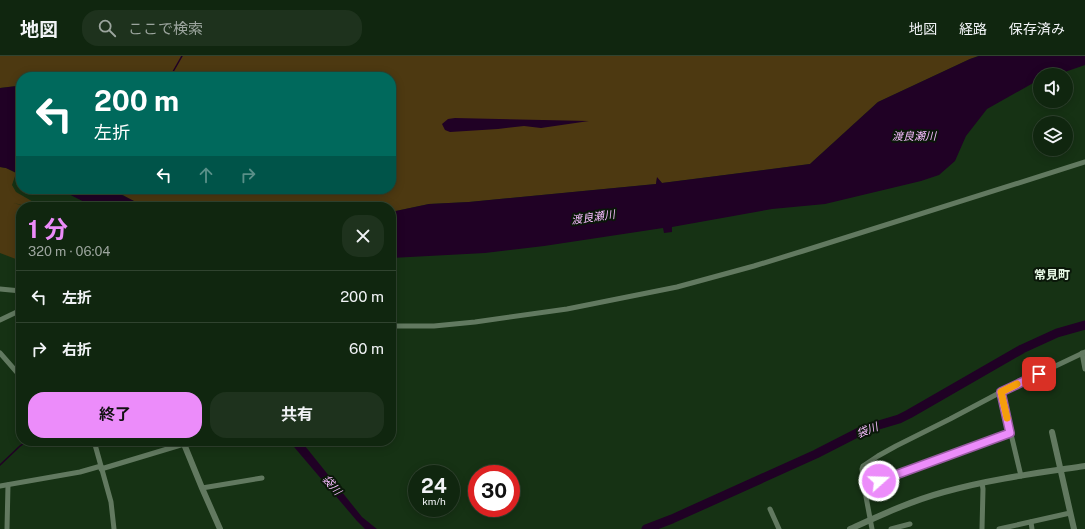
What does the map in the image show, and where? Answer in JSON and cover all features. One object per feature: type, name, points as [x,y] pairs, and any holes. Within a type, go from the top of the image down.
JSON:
[{"type":"street","points":[[396,326],[434,326],[475,322],[567,309],[677,287],[803,251],[1085,162]]},
{"type":"street","points":[[0,289],[16,291]]},
{"type":"street","points":[[0,320],[16,312]]},
{"type":"street","points":[[0,353],[16,371]]},
{"type":"street","points":[[872,529],[864,486],[863,466],[896,446],[1001,392],[1084,353],[1085,369]]},
{"type":"street","points":[[1001,392],[1021,476]]},
{"type":"street","points":[[1052,432],[1074,529]]},
{"type":"street","points":[[864,486],[1010,433]]},
{"type":"street","points":[[95,446],[111,502],[114,529]]},
{"type":"street","points":[[0,486],[80,472],[177,446]]},
{"type":"street","points":[[185,446],[220,529]]},
{"type":"street","points":[[850,529],[904,505],[944,491],[982,482],[1085,466]]},
{"type":"street","points":[[202,488],[262,478]]},
{"type":"street","points":[[982,482],[982,529]]},
{"type":"street","points":[[7,529],[8,485]]},
{"type":"street","points":[[770,509],[779,529]]},
{"type":"street","points":[[999,529],[1070,513]]},
{"type":"street","points":[[1031,522],[1032,529]]},
{"type":"street","points":[[891,529],[910,524]]},
{"type":"shaded area","points":[[0,56],[978,56],[878,102],[810,164],[662,183],[657,178],[656,184],[469,202],[429,204],[396,211],[396,202],[136,202],[122,194],[396,194],[396,72],[16,72],[16,86],[0,88]]},
{"type":"shaded area","points":[[0,167],[16,173],[12,185],[16,194],[19,194],[33,202],[14,203],[16,204],[16,259],[0,253]]},
{"type":"water","name":"渡良瀬川","points":[[979,56],[1085,56],[1085,65],[1073,69],[1033,68],[1033,83],[987,109],[966,136],[955,161],[939,175],[921,181],[825,204],[772,209],[672,227],[672,232],[664,233],[663,228],[544,246],[485,253],[396,258],[396,211],[429,204],[469,202],[656,184],[657,177],[662,183],[810,164],[878,102]]},
{"type":"water","points":[[16,86],[16,173],[0,167],[0,88]]},
{"type":"water","points":[[448,119],[589,121],[541,128],[524,126],[450,132],[445,130],[442,124]]},
{"type":"water","points":[[69,194],[121,194],[136,202],[84,202]]},
{"type":"water","points":[[293,446],[305,446],[362,517],[377,529],[365,529]]},
{"type":"waterway","points":[[173,72],[182,56]]},
{"type":"waterway","name":"袋川","points":[[646,529],[672,519],[816,454],[859,432],[899,419],[1022,349],[1057,333],[1085,325]]},
{"type":"waterway","points":[[0,465],[20,446]]},
{"type":"slow traffic","points":[[1007,418],[1001,392],[1017,384]]},
{"type":"district","name":"常見町","points":[[1052,275]]},
{"type":"route","points":[[879,481],[1010,433],[1001,392],[1039,374]]}]
